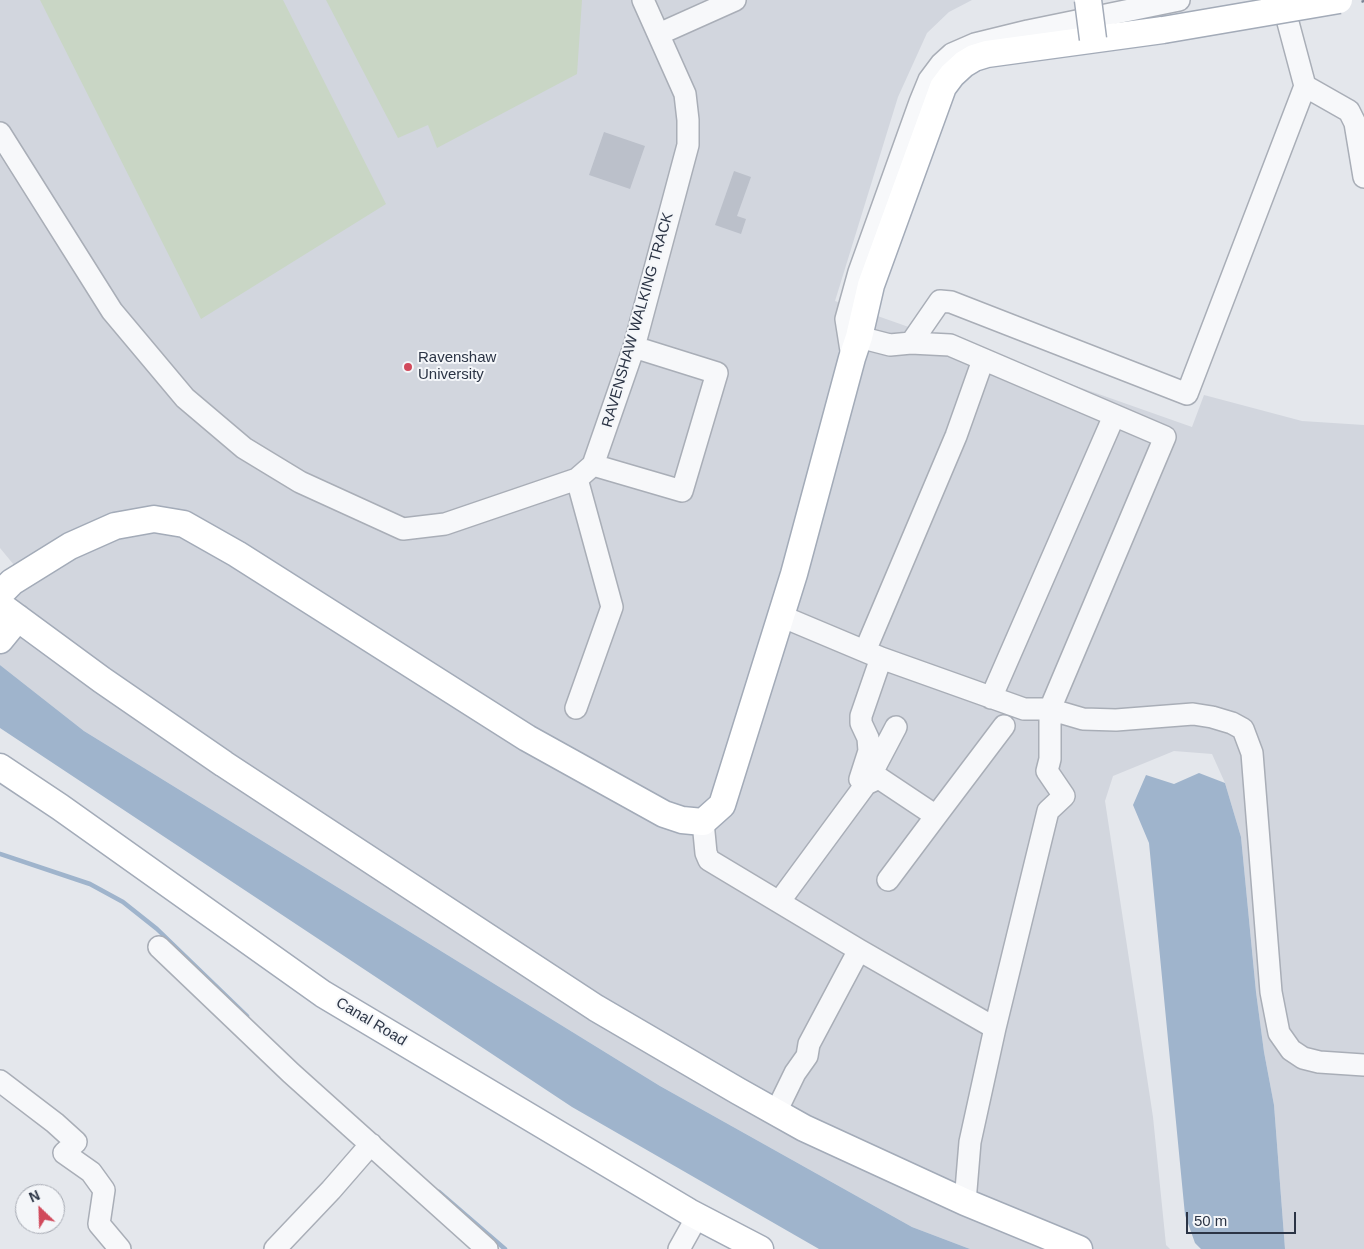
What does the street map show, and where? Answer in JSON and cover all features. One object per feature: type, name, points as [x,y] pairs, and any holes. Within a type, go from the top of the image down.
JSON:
[{"type":"main road","points":[[1088,0],[1093,39]]},
{"type":"main road","points":[[0,640],[5,593],[70,546],[115,526],[154,519],[184,524],[237,554],[527,738],[664,814],[682,820],[703,822],[722,805],[796,565],[872,284],[943,87],[952,75],[974,58],[987,54],[1163,30],[1340,0]]},
{"type":"main road","points":[[5,593],[102,680],[224,764],[596,1008],[813,1132],[965,1202],[1079,1249]]},
{"type":"main road","name":"Canal Road","points":[[0,767],[60,807],[323,994],[681,1206],[760,1249]]},
{"type":"street","name":"RAVENSHAW WALKING TRACK","points":[[0,132],[112,311],[185,398],[244,448],[300,482],[403,528],[445,524],[577,479],[593,465],[634,347],[688,145],[685,94],[643,0]]},
{"type":"street","points":[[659,34],[735,0]]},
{"type":"street","points":[[965,1202],[970,1142],[995,1028],[1048,811],[1064,796],[1047,771],[1050,759],[1050,710],[1165,437],[950,346],[910,343],[855,348],[846,319],[859,272],[920,102],[929,80],[941,64],[952,54],[976,44],[1119,6],[1179,0]]},
{"type":"street","points":[[910,343],[940,301],[950,302],[1187,394],[1306,86],[1282,0]]},
{"type":"street","points":[[1306,86],[1349,111],[1355,123],[1364,177]]},
{"type":"street","points":[[593,465],[682,491],[717,373],[634,347]]},
{"type":"street","points":[[866,784],[860,778],[869,751],[868,738],[861,723],[861,716],[873,654],[983,360]]},
{"type":"street","points":[[991,698],[1114,416]]},
{"type":"street","points":[[576,708],[612,607],[577,479]]},
{"type":"street","points":[[781,616],[873,654],[1024,709],[1050,710],[1083,719],[1116,720],[1193,714],[1212,717],[1243,729],[1252,753],[1271,992],[1280,1033],[1291,1050],[1303,1058],[1319,1062],[1364,1066]]},
{"type":"street","points":[[888,880],[1004,726]]},
{"type":"street","points":[[780,902],[866,784],[896,727]]},
{"type":"street","points":[[866,784],[880,778],[936,816]]},
{"type":"street","points":[[703,822],[706,853],[710,860],[859,950],[995,1028]]},
{"type":"street","points":[[159,947],[291,1073],[487,1249]]},
{"type":"street","points":[[776,1112],[794,1073],[807,1056],[809,1044],[859,950]]},
{"type":"street","points":[[0,1081],[55,1123],[76,1142],[64,1153],[91,1172],[104,1190],[99,1224],[120,1249]]},
{"type":"street","points":[[275,1249],[331,1190],[371,1144]]},
{"type":"street","points":[[679,1249],[698,1215]]},
{"type":"shaded area","points":[[0,0],[972,0],[949,12],[927,33],[898,97],[835,301],[1192,427],[1204,395],[1302,421],[1364,425],[1364,1249],[1285,1249],[1274,1105],[1264,1052],[1256,992],[1241,837],[1225,783],[1212,754],[1174,751],[1113,776],[1105,801],[1153,1117],[1166,1245],[1170,1249],[970,1249],[912,1227],[660,1086],[84,731],[0,665],[0,616],[28,582],[0,548]]},
{"type":"green space","points":[[40,0],[283,0],[386,204],[201,319]]},
{"type":"green space","points":[[326,0],[582,0],[577,74],[437,148],[428,125],[398,138]]},
{"type":"water","points":[[0,665],[84,731],[660,1086],[912,1227],[970,1249],[819,1249],[572,1107],[0,728]]},
{"type":"water","points":[[1199,773],[1225,783],[1241,837],[1256,992],[1264,1052],[1274,1105],[1285,1249],[1201,1249],[1195,1243],[1185,1215],[1149,843],[1133,805],[1146,775],[1174,784]]},
{"type":"building","points":[[604,132],[645,146],[630,189],[589,175]]},
{"type":"building","points":[[734,171],[751,177],[737,216],[746,219],[741,234],[715,225]]},
{"type":"waterway","points":[[0,854],[90,884],[123,902],[157,929],[247,1016]]},
{"type":"waterway","points":[[439,1192],[505,1249]]},
{"type":"place","name":"Ravenshaw University","points":[[408,367]]}]
